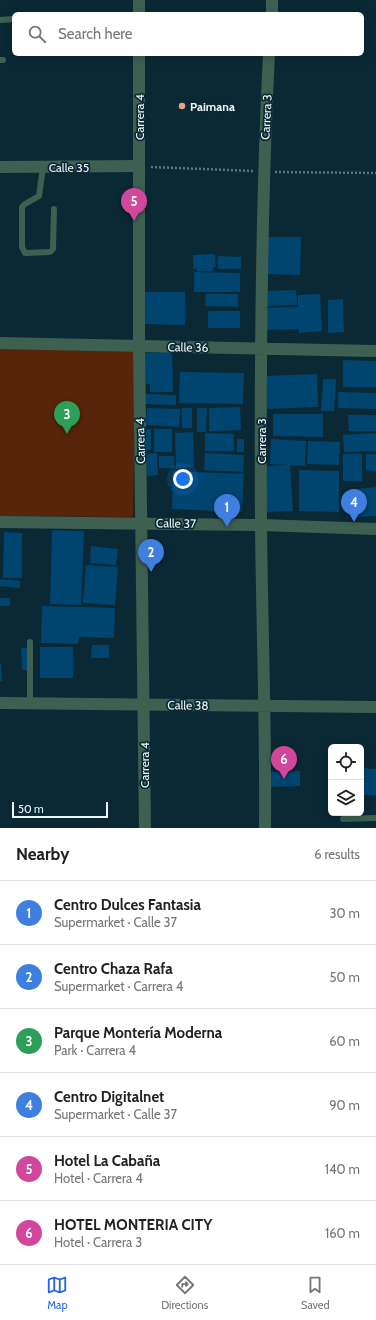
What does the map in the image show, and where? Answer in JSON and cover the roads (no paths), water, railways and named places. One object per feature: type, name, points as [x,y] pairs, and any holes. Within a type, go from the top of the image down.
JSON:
[{"type":"street","points":[[139,0],[139,12]]},
{"type":"street","points":[[272,0],[272,12]]},
{"type":"street","name":"Carrera 4","points":[[139,56],[139,346],[145,828]]},
{"type":"street","name":"Carrera 3","points":[[265,828],[266,706],[261,525],[262,348],[264,172],[270,56]]},
{"type":"street","name":"Calle 35","points":[[0,167],[138,166]]},
{"type":"street","name":"Calle 36","points":[[0,343],[376,351]]},
{"type":"street","name":"Calle 37","points":[[0,522],[261,525],[376,529]]},
{"type":"street","name":"Calle 38","points":[[0,703],[376,707]]},
{"type":"lane","points":[[0,20],[12,19]]},
{"type":"lane","points":[[43,167],[39,196],[25,204],[22,208],[22,247],[25,252],[50,252],[53,249],[54,209]]},
{"type":"lane","points":[[30,642],[30,703]]},
{"type":"lane","points":[[343,819],[376,818]]},
{"type":"place","name":"Paimana","points":[[182,106]]},
{"type":"place","name":"Hotel La Cabaña","points":[[134,221]]},
{"type":"place","name":"Parque Montería Moderna","points":[[67,434]]},
{"type":"place","name":"Centro Digitalnet","points":[[354,522]]},
{"type":"place","name":"Centro Dulces Fantasia","points":[[227,527]]},
{"type":"place","name":"Centro Chaza Rafa","points":[[151,572]]},
{"type":"place","name":"HOTEL MONTERIA CITY","points":[[284,779]]}]
